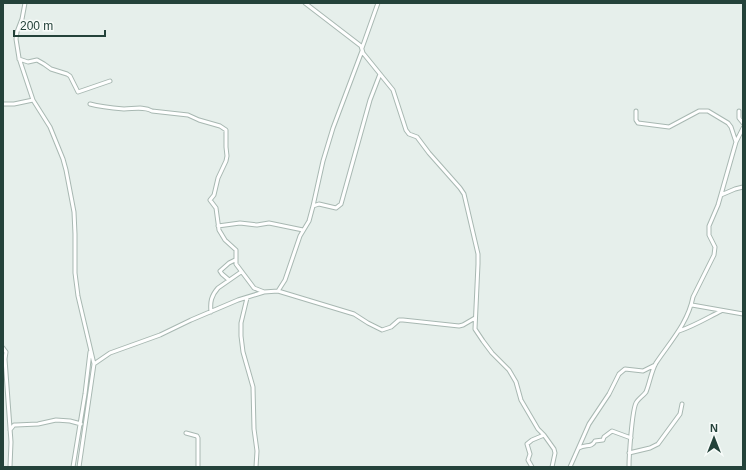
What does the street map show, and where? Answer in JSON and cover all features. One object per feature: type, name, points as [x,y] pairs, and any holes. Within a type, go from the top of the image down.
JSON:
[{"type":"street","points":[[25,3],[16,39],[19,59],[33,100],[50,127],[63,158],[66,170],[74,212],[75,273],[78,296],[94,364],[78,467]]},
{"type":"street","points":[[306,3],[362,49],[393,90],[404,125],[409,134],[417,137],[464,194],[478,254],[474,324],[477,333],[492,353],[509,370],[516,382],[521,400],[538,429],[554,449],[555,453],[552,467]]},
{"type":"street","points":[[278,291],[285,280],[303,230],[309,221],[323,161],[333,128],[378,3]]},
{"type":"street","points":[[19,59],[28,62],[37,60],[51,69],[67,74],[70,76],[78,92],[110,81]]},
{"type":"street","points":[[313,206],[319,204],[336,208],[341,204],[370,100],[380,74]]},
{"type":"street","points":[[3,104],[14,104],[33,100]]},
{"type":"street","points":[[90,104],[126,109],[148,108],[152,111],[185,114],[220,126],[226,130],[226,161],[218,178],[214,195],[210,200],[216,208],[218,226],[225,240],[236,250],[236,264],[254,288],[264,292]]},
{"type":"street","points":[[636,111],[636,120],[638,122],[666,127],[675,124],[699,111],[708,111],[731,127],[736,142]]},
{"type":"street","points":[[739,111],[739,116],[743,122]]},
{"type":"street","points":[[629,467],[629,453],[635,405],[645,394],[655,365],[679,332],[692,305],[696,290],[714,255],[715,247],[709,236],[709,226],[721,195],[736,142],[743,128]]},
{"type":"street","points":[[721,195],[735,188],[743,187]]},
{"type":"street","points":[[218,226],[240,223],[257,225],[269,223],[303,230]]},
{"type":"street","points":[[229,280],[220,271],[235,260]]},
{"type":"street","points":[[211,312],[210,300],[212,295],[218,288],[242,272]]},
{"type":"street","points":[[94,364],[110,353],[160,335],[190,320],[264,292],[278,291],[354,314],[382,330],[390,327],[399,320],[459,326],[475,318]]},
{"type":"street","points":[[247,298],[241,323],[241,336],[243,352],[253,387],[254,429],[257,451],[256,467]]},
{"type":"street","points":[[692,305],[743,314]]},
{"type":"street","points":[[679,332],[721,311]]},
{"type":"street","points":[[3,348],[6,352],[4,359],[11,442],[10,467]]},
{"type":"street","points":[[72,467],[85,394],[90,349]]},
{"type":"street","points":[[570,467],[582,442],[582,436],[609,394],[619,374],[625,369],[643,371],[655,365]]},
{"type":"street","points":[[3,393],[7,395]]},
{"type":"street","points":[[629,453],[650,448],[658,444],[680,414],[682,404]]},
{"type":"street","points":[[10,431],[14,425],[38,424],[56,420],[85,425]]},
{"type":"street","points":[[579,448],[582,446],[591,446],[595,441],[603,440],[604,437],[612,431],[631,438]]},
{"type":"street","points":[[186,433],[197,436],[198,438],[198,467]]},
{"type":"street","points":[[532,467],[528,460],[530,454],[527,444],[544,435]]}]
